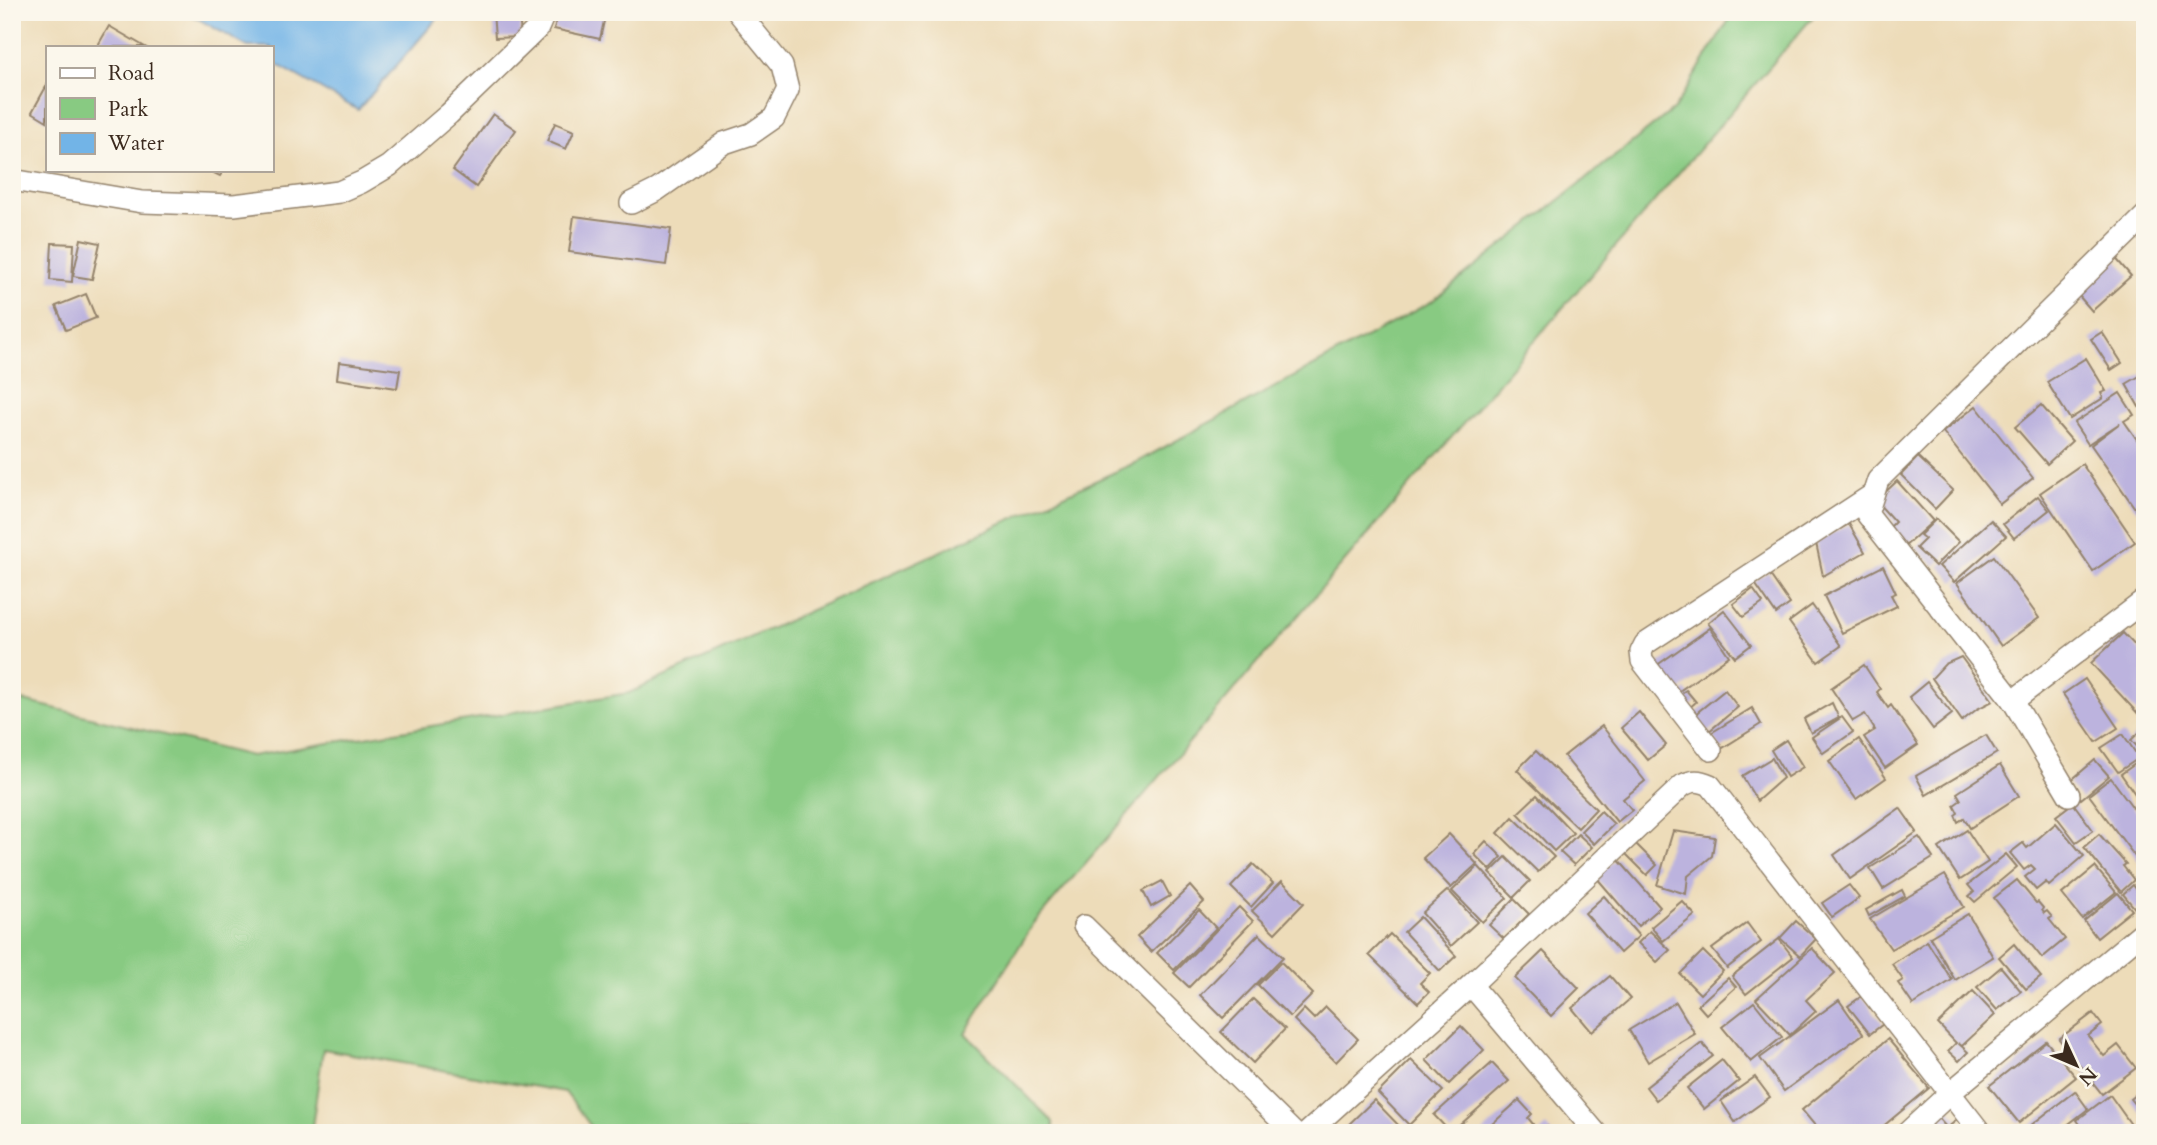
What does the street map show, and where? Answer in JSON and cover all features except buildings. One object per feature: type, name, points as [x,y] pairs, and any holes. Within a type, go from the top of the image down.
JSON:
[{"type":"street","points":[[12,180],[142,202],[234,205],[339,192],[389,166],[538,28],[545,12]]},
{"type":"street","points":[[631,203],[657,190],[724,143],[751,134],[774,118],[788,90],[782,66],[738,12]]},
{"type":"street","points":[[2069,795],[2013,701],[1867,514],[1878,480],[2145,216]]},
{"type":"street","points":[[1711,750],[1642,661],[1641,652],[1645,644],[1872,495]]},
{"type":"street","points":[[2013,701],[2145,600]]},
{"type":"street","points":[[1307,1133],[1471,985],[1683,785],[1702,781],[1710,785],[1981,1133]]},
{"type":"street","points":[[1084,926],[1294,1133]]},
{"type":"street","points":[[1907,1133],[1951,1092],[2145,930]]},
{"type":"street","points":[[1471,985],[1596,1133]]},
{"type":"green space","points":[[1734,12],[1817,12],[1034,923],[965,1033],[1053,1122],[1054,1133],[596,1133],[565,1092],[323,1049],[312,1127],[325,1133],[12,1133],[12,698],[251,756],[629,693],[1139,461],[1431,302],[1674,109]]},
{"type":"water","points":[[186,12],[443,12],[358,110],[273,62],[273,46],[246,46]]}]
